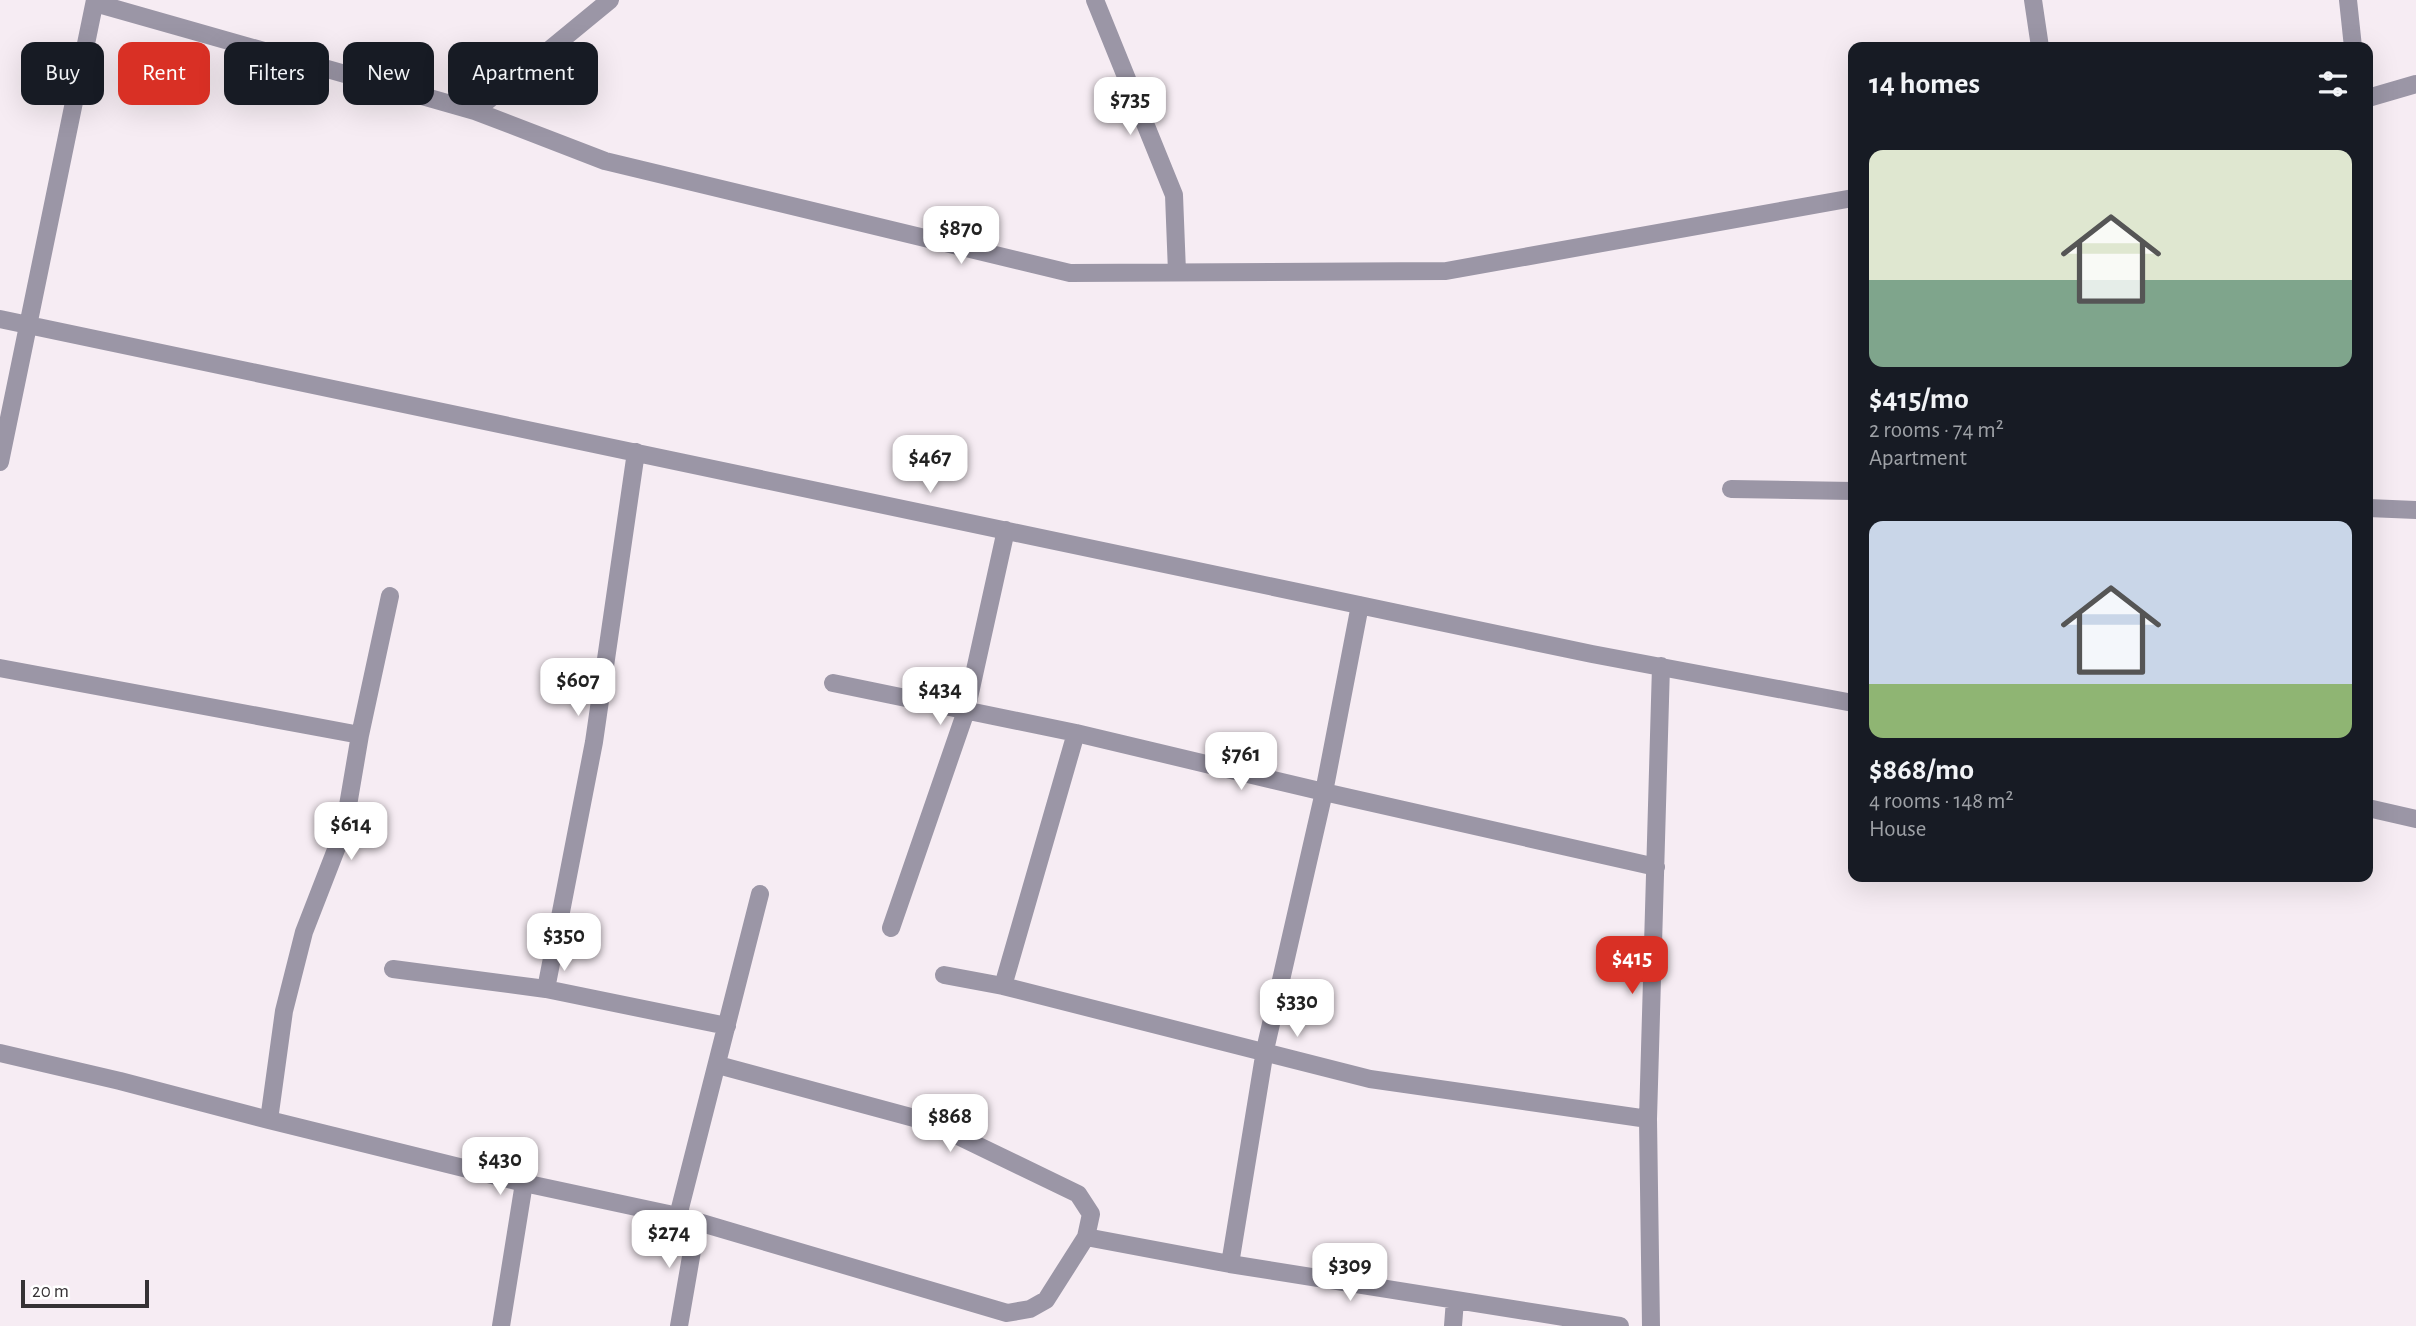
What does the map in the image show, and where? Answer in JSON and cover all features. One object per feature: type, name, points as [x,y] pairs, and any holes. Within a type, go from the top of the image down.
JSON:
[{"type":"street","points":[[475,111],[610,0]]},
{"type":"street","points":[[1095,0],[1174,195],[1177,272]]},
{"type":"street","points":[[2033,0],[2039,42]]},
{"type":"street","points":[[2347,0],[2352,42]]},
{"type":"street","points":[[0,462],[95,1],[475,111],[605,161],[1070,273],[1446,271],[1848,199]]},
{"type":"street","points":[[2373,96],[2416,83]]},
{"type":"street","points":[[0,319],[1360,605],[1848,702]]},
{"type":"street","points":[[546,989],[594,742],[636,452]]},
{"type":"street","points":[[1731,489],[1848,491]]},
{"type":"street","points":[[2373,508],[2416,510]]},
{"type":"street","points":[[891,928],[967,711],[1006,530]]},
{"type":"street","points":[[269,1120],[284,1011],[304,932],[344,829],[360,735],[390,596]]},
{"type":"street","points":[[1230,1264],[1265,1051],[1325,792],[1360,605]]},
{"type":"street","points":[[1651,1326],[1648,1119],[1661,666]]},
{"type":"street","points":[[0,668],[360,735]]},
{"type":"street","points":[[833,682],[1076,733],[1656,867]]},
{"type":"street","points":[[1003,986],[1076,733]]},
{"type":"street","points":[[2373,809],[2416,819]]},
{"type":"street","points":[[678,1216],[760,894]]},
{"type":"street","points":[[393,970],[546,989],[727,1026]]},
{"type":"street","points":[[944,975],[1003,986],[1392,1083],[1648,1119]]},
{"type":"street","points":[[0,1053],[524,1183],[678,1216],[1007,1313],[1030,1309],[1046,1300],[1086,1237],[1091,1214],[1078,1194],[929,1122],[718,1065]]},
{"type":"street","points":[[501,1326],[524,1183]]},
{"type":"street","points":[[679,1326],[697,1222]]},
{"type":"street","points":[[1086,1237],[1230,1264],[1620,1326]]},
{"type":"street","points":[[1452,1326],[1455,1300]]}]
